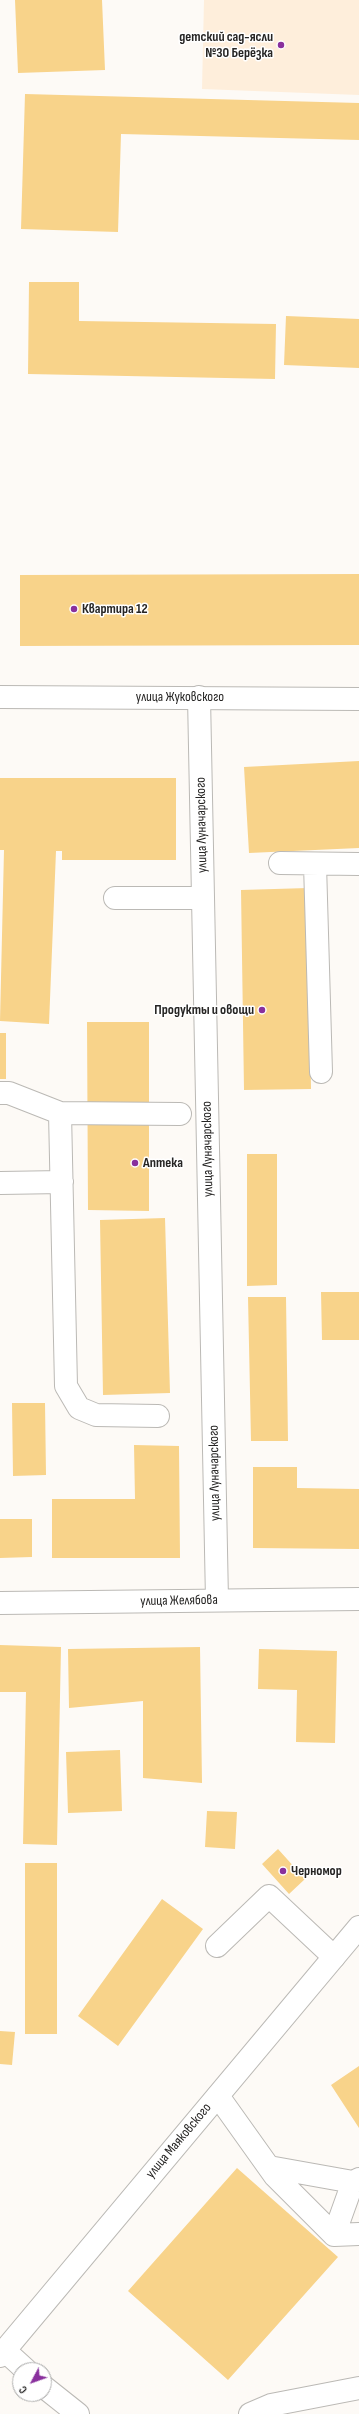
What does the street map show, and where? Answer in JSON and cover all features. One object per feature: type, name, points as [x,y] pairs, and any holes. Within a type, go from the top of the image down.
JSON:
[{"type":"main road","name":"улица Жуковского","points":[[0,697],[359,699]]},
{"type":"main road","name":"улица Луначарского","points":[[199,697],[217,1600]]},
{"type":"main road","points":[[280,863],[359,864]]},
{"type":"main road","points":[[315,864],[321,1072]]},
{"type":"main road","points":[[115,898],[204,898]]},
{"type":"main road","points":[[0,1093],[9,1093],[60,1113],[180,1114]]},
{"type":"main road","points":[[60,1113],[66,1386],[79,1408],[96,1415],[158,1416]]},
{"type":"main road","points":[[0,1183],[62,1182]]},
{"type":"main road","name":"улица Желябова","points":[[0,1603],[359,1599]]},
{"type":"main road","points":[[217,1946],[269,1896],[334,1957]]},
{"type":"main road","name":"улица Маяковского","points":[[2,2353],[359,1927]]},
{"type":"main road","points":[[218,2096],[269,2167],[334,2236]]},
{"type":"main road","points":[[269,2167],[356,2180],[334,2236]]},
{"type":"main road","points":[[334,2236],[359,2234]]},
{"type":"main road","points":[[2,2353],[15,2362]]},
{"type":"main road","points":[[250,2414],[271,2405],[359,2388]]},
{"type":"main road","points":[[52,2393],[78,2414]]},
{"type":"shaded area","name":"детский сад-ясли №30 Берёзка","points":[[204,0],[359,0],[359,95],[202,89]]},
{"type":"building","points":[[15,0],[102,0],[105,70],[18,73]]},
{"type":"building","points":[[25,94],[359,103],[359,140],[121,134],[118,232],[21,229]]},
{"type":"building","points":[[29,282],[79,282],[79,321],[276,324],[275,379],[28,374]]},
{"type":"building","points":[[286,316],[359,319],[359,368],[284,365]]},
{"type":"building","points":[[359,574],[359,645],[20,646],[20,575]]},
{"type":"building","points":[[359,761],[359,848],[249,853],[244,767]]},
{"type":"building","points":[[0,778],[176,778],[176,860],[62,860],[62,851],[56,851],[49,1024],[0,1021],[4,850],[0,850]]},
{"type":"building","points":[[308,888],[311,1089],[244,1090],[241,890]]},
{"type":"building","points":[[87,1022],[149,1022],[149,1211],[88,1210]]},
{"type":"building","points":[[0,1033],[6,1033],[6,1079],[0,1079]]},
{"type":"building","points":[[247,1154],[277,1154],[277,1285],[247,1286]]},
{"type":"building","points":[[165,1218],[170,1393],[103,1395],[100,1220]]},
{"type":"building","points":[[321,1292],[359,1292],[359,1340],[322,1340]]},
{"type":"building","points":[[248,1297],[286,1297],[288,1441],[251,1441]]},
{"type":"building","points":[[12,1403],[45,1403],[46,1475],[13,1476]]},
{"type":"building","points":[[134,1445],[179,1446],[180,1558],[52,1558],[52,1499],[135,1499]]},
{"type":"building","points":[[253,1467],[297,1467],[297,1488],[359,1489],[359,1549],[253,1548]]},
{"type":"building","points":[[0,1519],[32,1519],[32,1557],[0,1558]]},
{"type":"building","points":[[0,1645],[61,1647],[57,1845],[23,1844],[26,1692],[0,1692]]},
{"type":"building","points":[[200,1647],[202,1783],[143,1778],[143,1701],[69,1708],[68,1649]]},
{"type":"building","points":[[259,1649],[337,1651],[335,1743],[296,1742],[297,1690],[258,1689]]},
{"type":"building","points":[[120,1750],[122,1811],[68,1813],[66,1752]]},
{"type":"building","points":[[207,1811],[237,1812],[235,1849],[205,1847]]},
{"type":"building","name":"Черномор","points":[[278,1849],[305,1879],[289,1894],[262,1864]]},
{"type":"building","points":[[25,1863],[57,1863],[57,2034],[25,2034]]},
{"type":"building","points":[[162,1899],[203,1929],[118,2046],[78,2016]]},
{"type":"building","points":[[0,2031],[15,2032],[12,2065],[0,2064]]},
{"type":"building","points":[[359,2066],[359,2128],[331,2085]]},
{"type":"building","points":[[237,2168],[338,2257],[228,2380],[128,2291]]},
{"type":"place","name":"детский сад-ясли №30 Берёзка","points":[[281,45]]},
{"type":"place","name":"Квартира 12","points":[[74,609]]},
{"type":"place","name":"Продукты и овощи","points":[[262,1010]]},
{"type":"place","name":"Аптека","points":[[135,1163]]},
{"type":"place","name":"Черномор","points":[[283,1871]]}]
